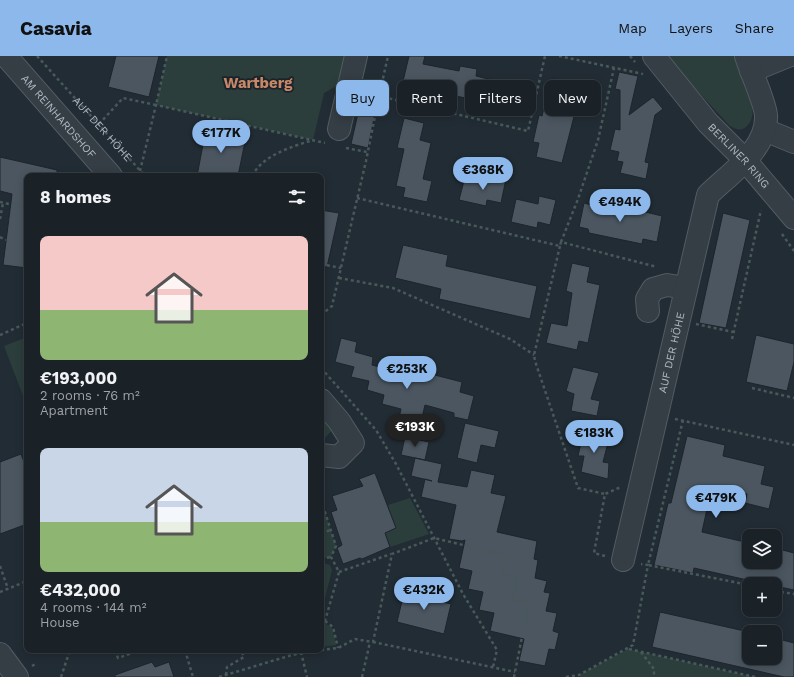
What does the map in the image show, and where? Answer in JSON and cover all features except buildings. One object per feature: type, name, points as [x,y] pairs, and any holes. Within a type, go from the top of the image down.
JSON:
[{"type":"street","name":"AM REINHARDSHOF","points":[[6,56],[108,173]]},
{"type":"street","points":[[338,129],[356,56]]},
{"type":"street","points":[[788,56],[748,64],[766,114],[765,130],[794,142]]},
{"type":"street","name":"BERLINER RING","points":[[650,66],[744,159],[786,224]]},
{"type":"street","name":"AUF DER HÖHE","points":[[622,560],[681,287],[708,195],[752,152],[765,130]]},
{"type":"street","points":[[648,311],[647,299],[653,289],[667,285],[681,287]]},
{"type":"street","points":[[324,404],[339,421],[354,443],[339,457],[324,455]]},
{"type":"street","points":[[0,654],[17,677]]},
{"type":"path","name":"AUF DER HÖHE","points":[[37,56],[142,173]]},
{"type":"path","points":[[140,170],[167,56]]},
{"type":"path","points":[[383,80],[388,56]]},
{"type":"path","points":[[389,98],[528,131],[546,56]]},
{"type":"path","points":[[559,56],[614,68],[650,66]]},
{"type":"path","points":[[614,68],[598,140],[578,199],[561,242],[534,355],[578,488],[605,494],[624,486]]},
{"type":"path","points":[[99,124],[123,98],[313,140],[286,149],[258,166],[254,173]]},
{"type":"path","points":[[324,313],[332,306],[375,116]]},
{"type":"path","points":[[357,198],[560,246]]},
{"type":"path","points":[[0,219],[2,202],[24,207]]},
{"type":"path","points":[[732,339],[762,207],[766,213]]},
{"type":"path","points":[[786,224],[794,251]]},
{"type":"path","points":[[0,237],[6,240]]},
{"type":"path","points":[[561,242],[678,273],[681,287]]},
{"type":"path","points":[[324,265],[341,268]]},
{"type":"path","points":[[339,278],[393,288],[510,339],[534,355]]},
{"type":"path","points":[[690,323],[733,332]]},
{"type":"path","points":[[0,335],[24,324]]},
{"type":"path","points":[[324,371],[376,430],[396,464],[463,594],[497,650],[494,667]]},
{"type":"path","points":[[752,388],[794,398]]},
{"type":"path","points":[[668,417],[794,445]]},
{"type":"path","points":[[566,677],[579,675],[633,645],[648,565],[683,420]]},
{"type":"path","points":[[605,494],[594,553],[742,584]]},
{"type":"path","points":[[324,509],[336,546],[331,557]]},
{"type":"path","points":[[324,532],[331,530]]},
{"type":"path","points":[[339,572],[434,538],[505,555],[502,573],[517,578],[513,599],[529,602],[514,677]]},
{"type":"path","points":[[362,677],[372,642],[392,554]]},
{"type":"path","points":[[324,558],[331,557]]},
{"type":"path","points":[[331,557],[339,572],[325,621],[333,627],[338,648]]},
{"type":"path","points":[[0,566],[8,589]]},
{"type":"path","points":[[0,592],[24,583]]},
{"type":"path","points":[[782,591],[794,594]]},
{"type":"path","points":[[324,650],[338,648],[355,639],[515,672]]},
{"type":"path","points":[[628,649],[754,677]]},
{"type":"path","points":[[641,652],[654,669],[654,677]]},
{"type":"path","points":[[61,677],[69,653]]},
{"type":"path","points":[[116,653],[118,658],[132,653]]},
{"type":"path","points":[[186,653],[193,677]]},
{"type":"path","points":[[226,675],[227,667],[244,658],[242,653]]},
{"type":"path","points":[[219,677],[298,653]]},
{"type":"path","points":[[301,653],[307,677]]},
{"type":"green space","points":[[167,56],[344,56],[355,58],[351,78],[347,80],[336,80],[336,86],[324,93],[313,140],[156,105]]},
{"type":"green space","points":[[665,56],[737,56],[747,82],[752,102],[753,112],[751,120],[747,126],[745,128],[736,129],[730,126]]},
{"type":"green space","points":[[24,338],[24,398],[4,346]]},
{"type":"green space","points":[[324,412],[333,429],[324,438]]},
{"type":"green space","points":[[410,498],[429,534],[390,547],[385,533],[395,528],[388,505]]},
{"type":"green space","points":[[324,509],[336,546],[331,557],[324,558]]},
{"type":"green space","points":[[324,563],[330,565],[332,570],[324,602]]},
{"type":"green space","points":[[325,623],[332,628],[336,645],[324,647]]},
{"type":"green space","points":[[628,649],[754,677],[580,677],[579,675]]},
{"type":"district","name":"Wartberg","points":[[258,83]]}]
